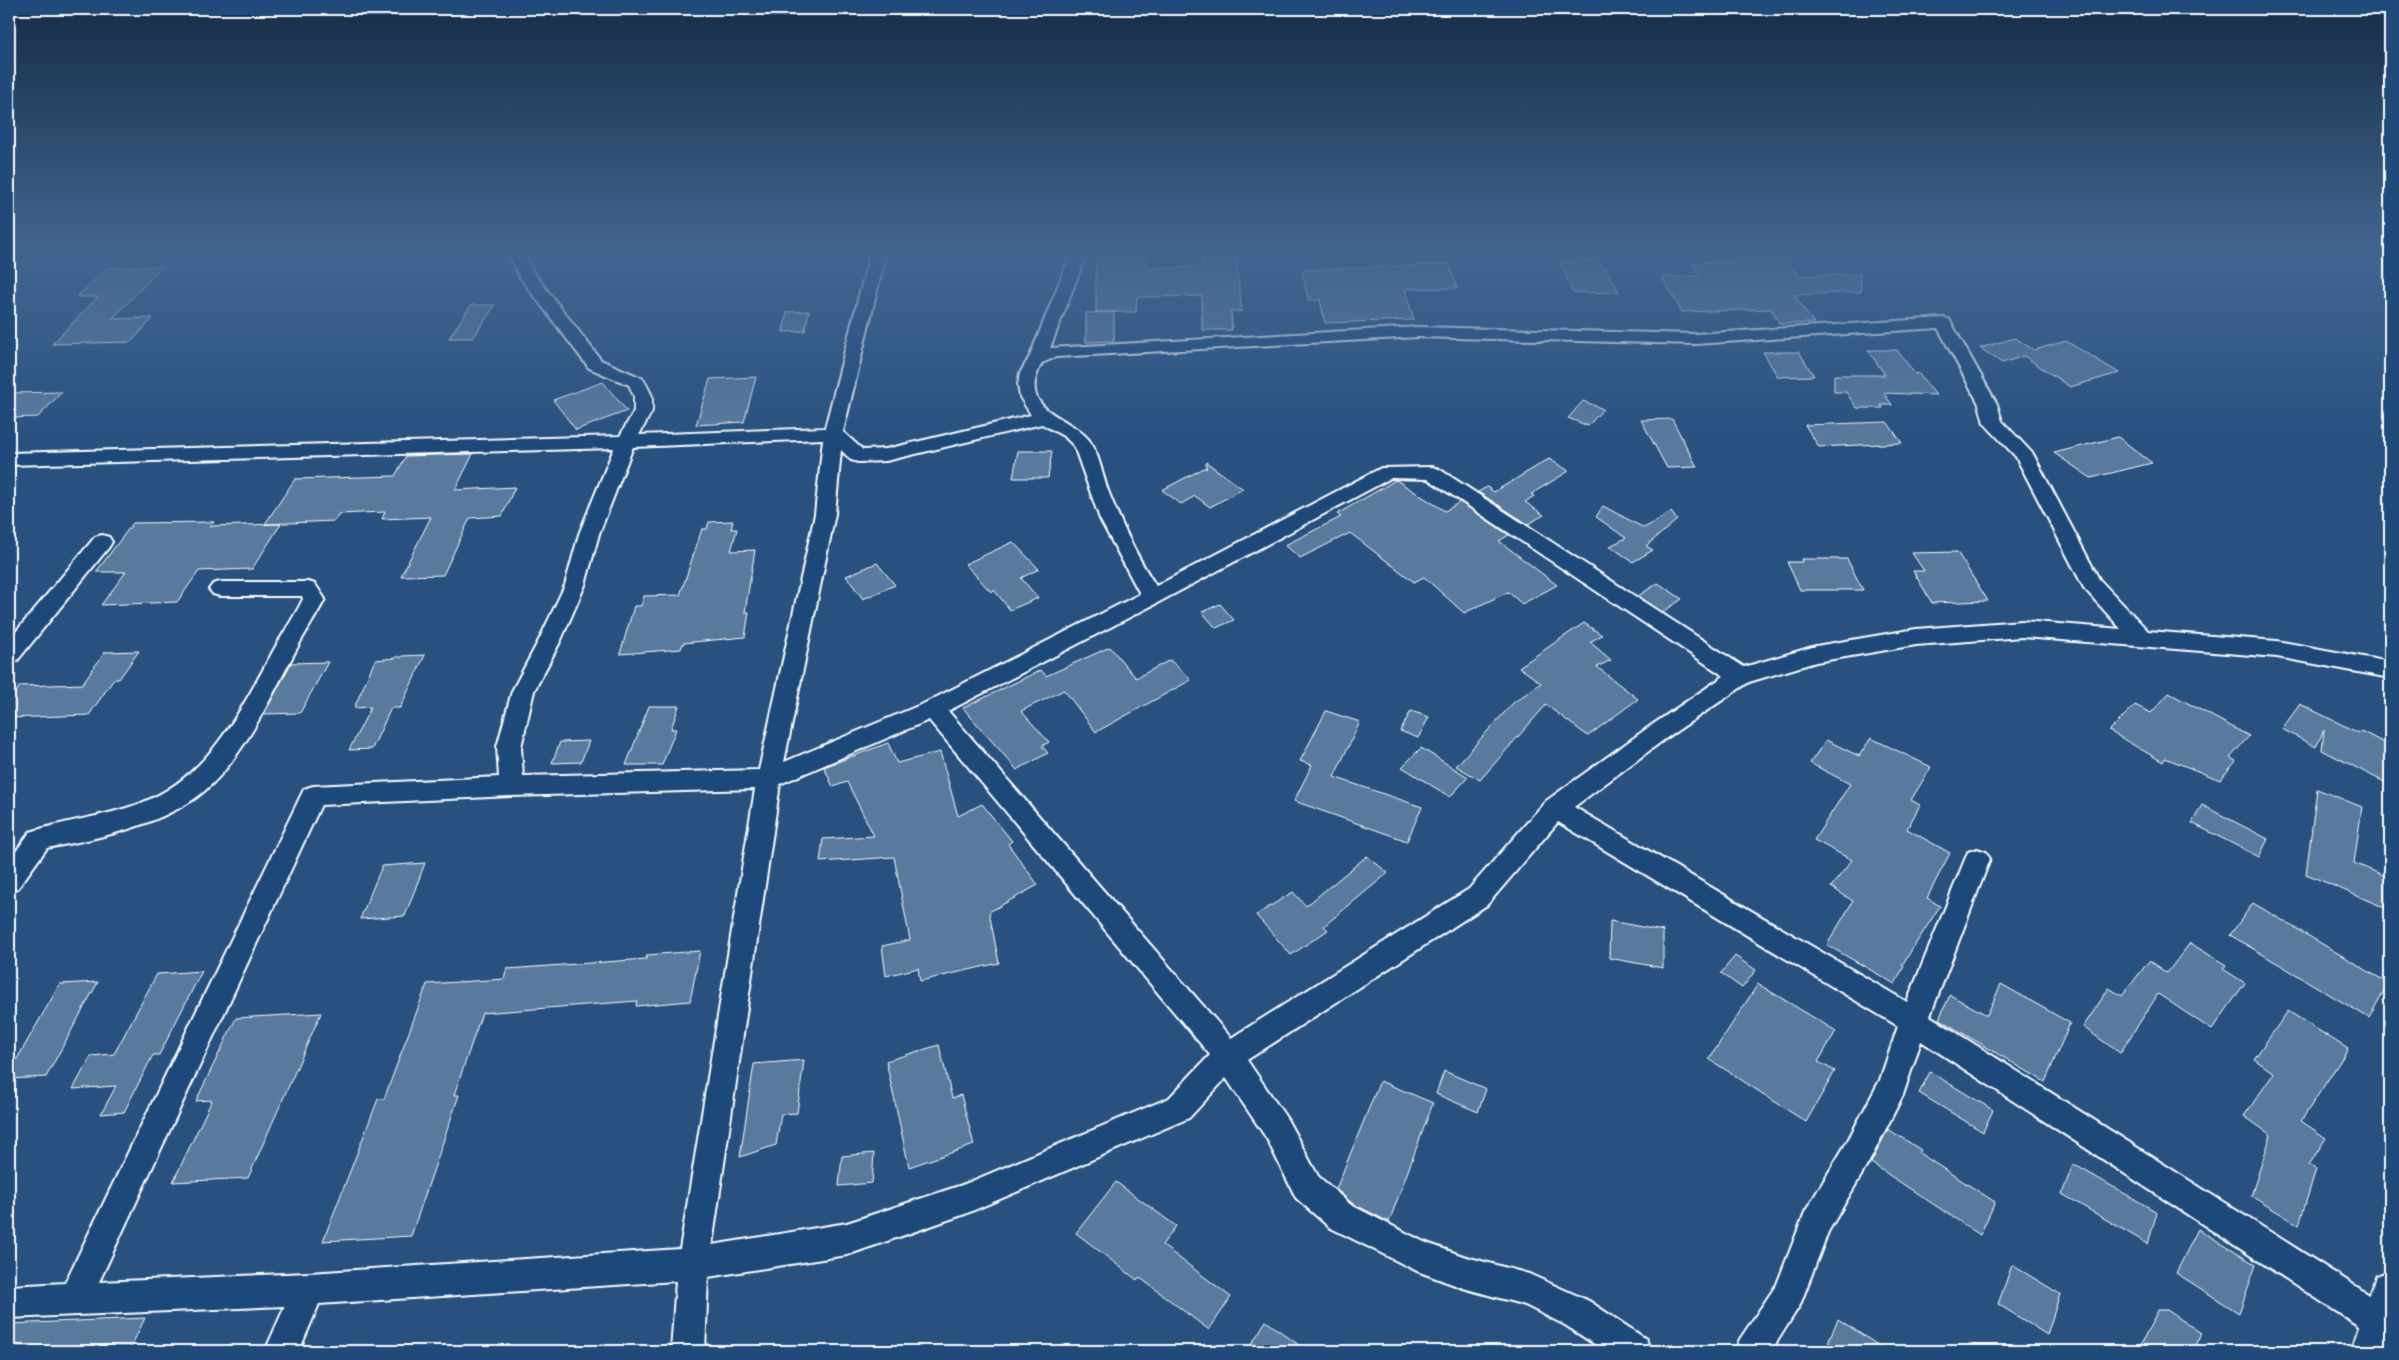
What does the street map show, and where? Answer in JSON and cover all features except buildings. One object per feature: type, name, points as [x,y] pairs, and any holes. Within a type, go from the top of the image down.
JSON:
[{"type":"street","points":[[511,786],[508,746],[523,692],[550,640],[575,584],[589,534],[626,442],[643,411],[643,396],[636,382],[595,364],[558,316]]},
{"type":"street","points":[[688,1351],[692,1264],[768,779],[825,514],[833,433],[863,316]]},
{"type":"street","points":[[1054,316],[1038,357],[1031,364],[1027,390],[1031,404],[1046,417],[1069,429],[1083,445],[1098,492],[1133,567],[1152,597]]},
{"type":"street","points":[[1038,357],[1055,352],[1418,332],[1695,339],[1943,324],[1988,404],[1993,423],[2024,454],[2091,583],[2141,637]]},
{"type":"street","points":[[9,459],[422,450],[833,433],[858,456],[886,455],[1046,417]]},
{"type":"street","points":[[74,1300],[313,796],[511,786],[768,779],[933,709],[1152,597],[1388,472],[1432,472],[1741,676]]},
{"type":"street","points":[[9,655],[102,542]]},
{"type":"street","points":[[9,880],[39,839],[71,834],[136,814],[162,805],[185,793],[208,770],[231,741],[314,599],[308,589],[220,589]]},
{"type":"street","points":[[9,1302],[309,1289],[692,1264],[847,1238],[965,1199],[1098,1144],[1178,1108],[1228,1056],[1478,897],[1555,808],[1657,733],[1741,676],[1816,654],[1916,637],[2022,630],[2141,637],[2277,649],[2390,670]]},
{"type":"street","points":[[933,709],[1228,1056],[1277,1129],[1307,1186],[1340,1216],[1417,1255],[1463,1272],[1529,1290],[1577,1313],[1634,1351]]},
{"type":"street","points":[[1555,808],[1914,1022],[2380,1320]]},
{"type":"street","points":[[1752,1351],[1789,1294],[1816,1223],[1858,1152],[1893,1086],[1914,1022],[1976,859]]},
{"type":"street","points":[[282,1351],[309,1289]]}]
